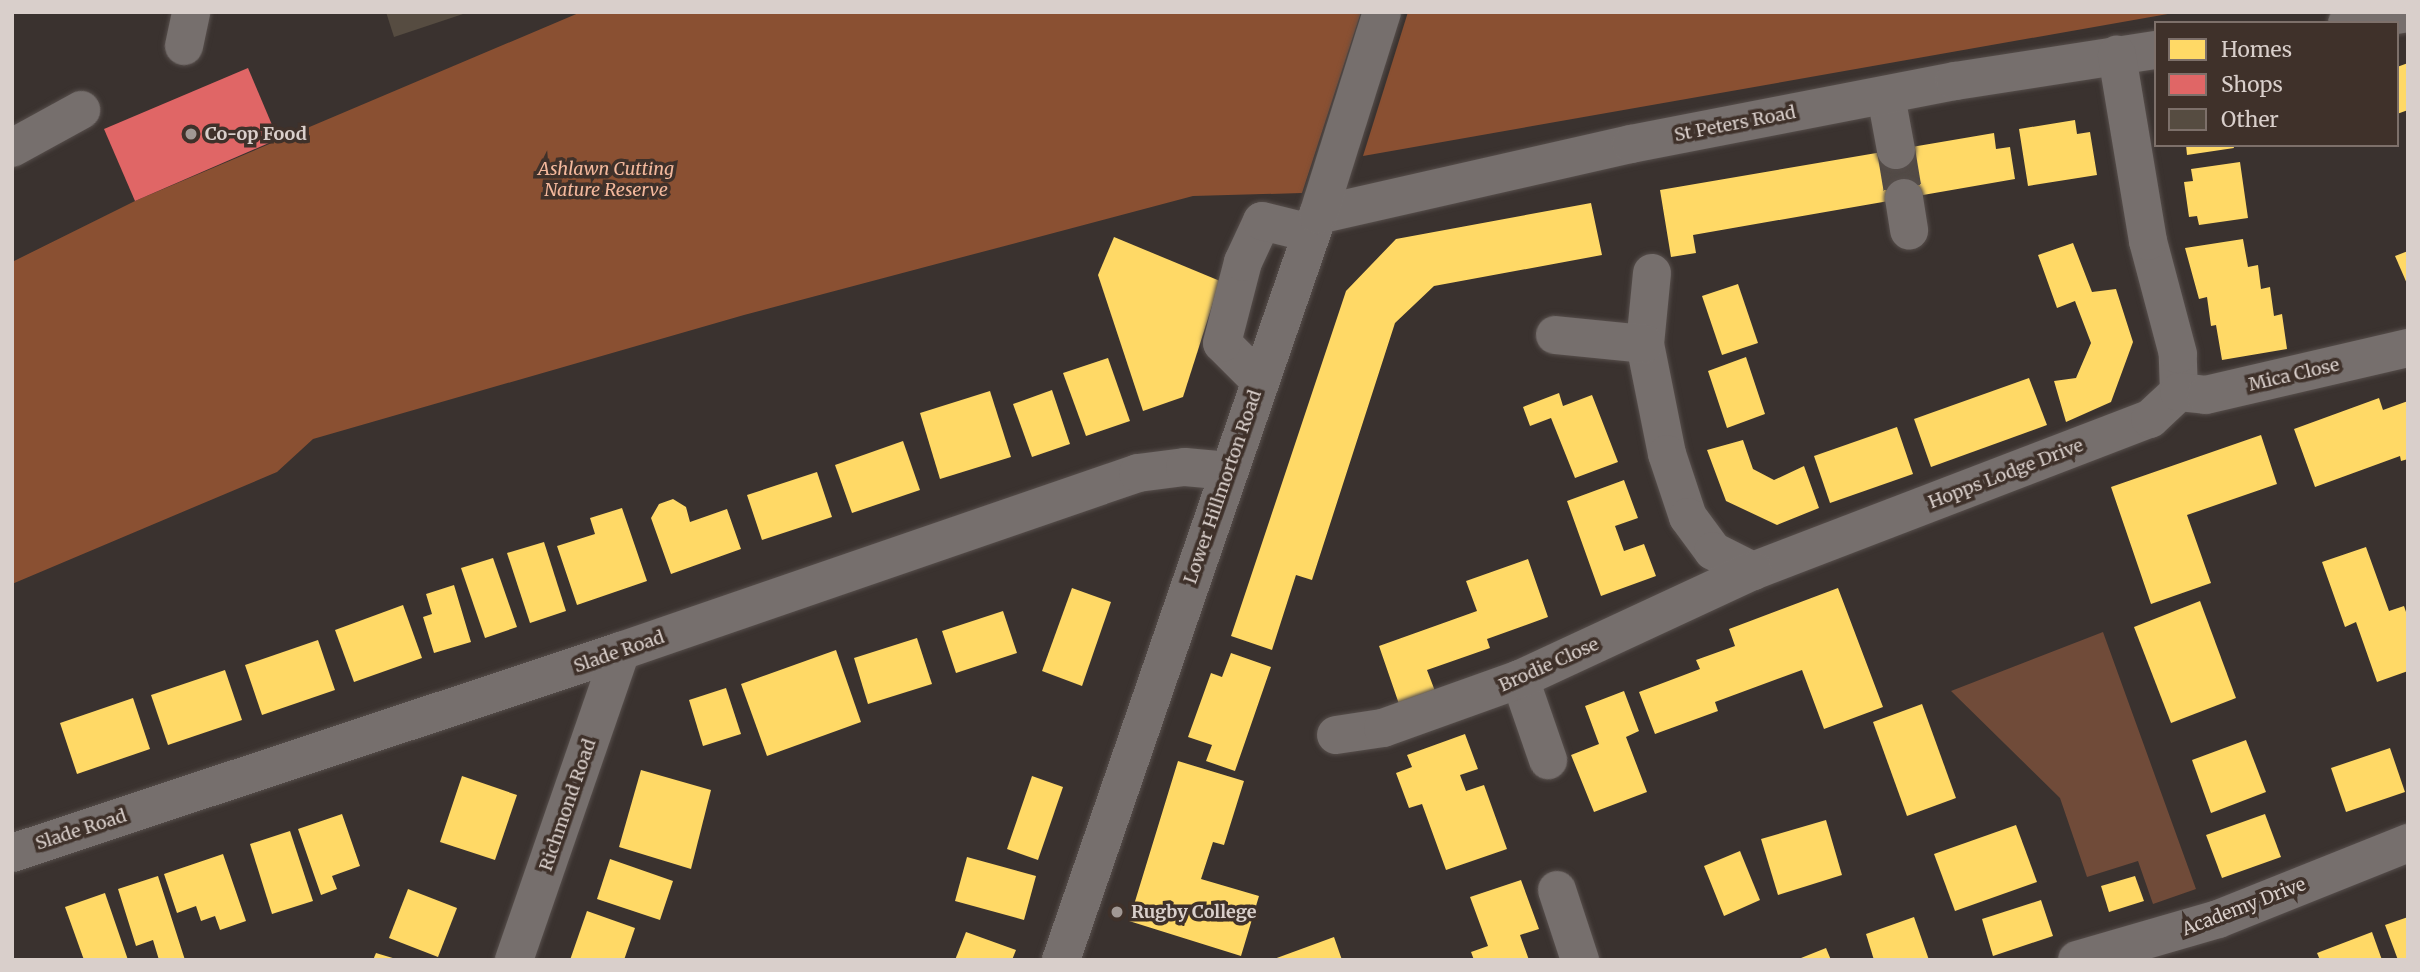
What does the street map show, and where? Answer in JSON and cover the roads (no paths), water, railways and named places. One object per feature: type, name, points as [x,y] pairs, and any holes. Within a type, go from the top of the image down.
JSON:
[{"type":"street","name":"Lower Hillmorton Road","points":[[1061,960],[1319,211],[1382,12]]},
{"type":"street","points":[[2359,21],[2408,13]]},
{"type":"street","name":"St Peters Road","points":[[1319,211],[1617,147],[1886,96],[2154,50]]},
{"type":"street","points":[[2117,55],[2148,242],[2178,354],[2179,392]]},
{"type":"street","points":[[1886,96],[1896,150]]},
{"type":"street","points":[[12,148],[81,110]]},
{"type":"street","points":[[1259,380],[1222,343],[1243,262],[1262,220],[1319,211]]},
{"type":"street","points":[[1651,273],[1644,344],[1667,454],[1688,517],[1713,551],[1753,571]]},
{"type":"street","points":[[1555,335],[1644,344]]},
{"type":"street","name":"Mica Close","points":[[2179,392],[2206,395],[2408,348]]},
{"type":"street","name":"Hopps Lodge Drive","points":[[1753,571],[2150,419],[2179,392]]},
{"type":"street","name":"Slade Road","points":[[12,853],[621,651],[1138,473],[1185,467],[1229,471]]},
{"type":"street","name":"Brodie Close","points":[[1336,735],[1382,728],[1520,680],[1753,571]]},
{"type":"street","name":"Richmond Road","points":[[514,960],[621,651]]},
{"type":"street","points":[[1520,680],[1548,760]]},
{"type":"street","name":"Academy Drive","points":[[2077,960],[2218,919],[2408,843]]},
{"type":"street","points":[[1557,890],[1580,960]]},
{"type":"tunnel","points":[[1896,150],[1904,198]]},
{"type":"place","name":"Co-op Food","points":[[191,134]]},
{"type":"place","name":"Rugby College","points":[[1117,912]]},
{"type":"park label","name":"Ashlawn Cutting Nature Reserve","points":[[606,180]]}]
